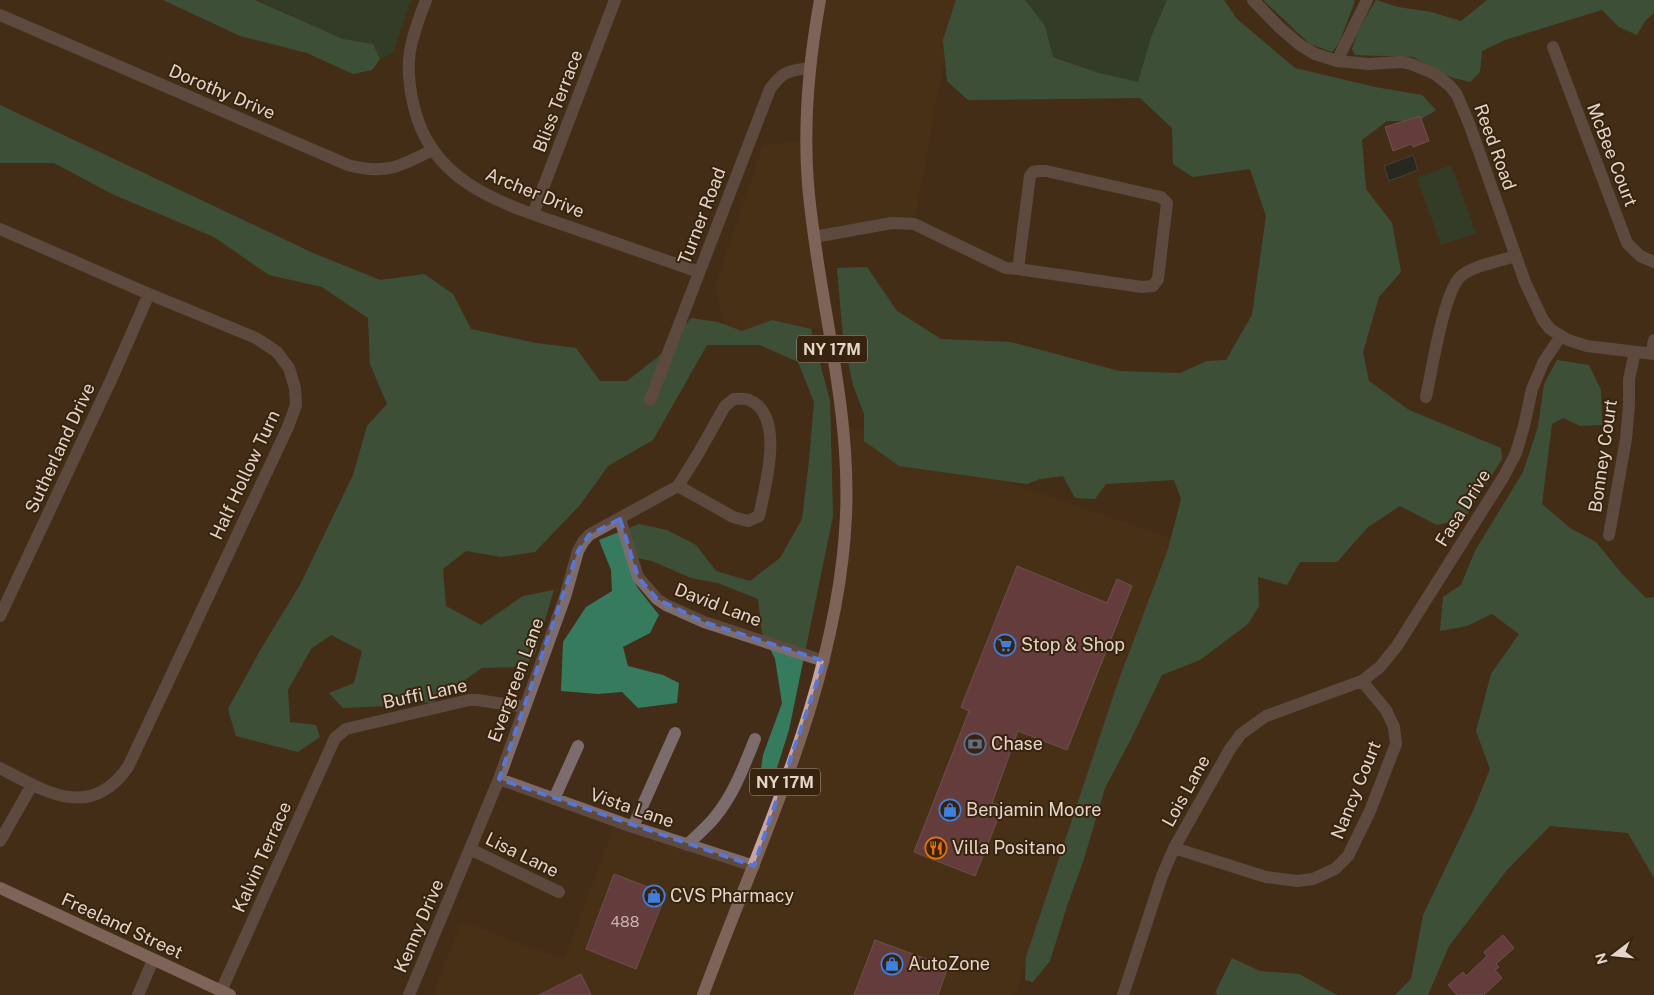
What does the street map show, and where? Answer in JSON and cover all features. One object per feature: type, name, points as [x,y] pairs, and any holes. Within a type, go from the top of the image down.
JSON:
[{"type":"main road","name":"NY 17M","points":[[703,995],[754,866],[789,769],[824,661],[839,589],[846,515],[845,461],[835,365],[814,237],[808,184],[805,130],[809,68],[820,0]]},
{"type":"main road","name":"Freeland Street","points":[[0,888],[226,993]]},
{"type":"street","name":"Archer Drive","points":[[426,0],[411,42],[409,56],[410,87],[418,123],[432,150],[442,163],[455,175],[487,195],[533,214],[699,272]]},
{"type":"street","name":"Bliss Terrace","points":[[533,214],[615,0]]},
{"type":"street","name":"Reed Road","points":[[1253,0],[1279,27],[1300,45],[1315,54],[1337,61],[1369,64],[1402,62],[1411,64],[1435,74],[1450,86],[1457,95],[1470,126],[1525,282],[1543,320],[1550,329],[1568,340],[1588,346],[1652,353]]},
{"type":"street","points":[[1337,61],[1366,0]]},
{"type":"street","name":"Dorothy Drive","points":[[0,15],[348,165],[366,170],[382,171],[408,163],[432,150]]},
{"type":"street","name":"McBee Court","points":[[1553,47],[1627,243],[1640,256],[1654,262]]},
{"type":"street","name":"Turner Road","points":[[650,400],[770,89],[779,76],[788,71],[809,68]]},
{"type":"street","points":[[814,237],[892,224],[914,224],[1006,268],[1018,270],[1142,287],[1153,286],[1158,279],[1167,203],[1161,197],[1046,171],[1033,172],[1030,176],[1018,270]]},
{"type":"street","name":"Half Hollow Turn","points":[[0,229],[256,338],[277,352],[289,368],[295,388],[296,405],[288,427],[128,767],[112,786],[97,794],[83,798],[65,798],[32,785]]},
{"type":"street","points":[[1426,397],[1443,319],[1451,293],[1459,278],[1473,269],[1516,256]]},
{"type":"street","name":"Sutherland Drive","points":[[0,616],[111,380],[149,294]]},
{"type":"street","name":"Fasa Drive","points":[[1362,681],[1380,667],[1397,646],[1504,476],[1516,453],[1532,389],[1544,361],[1561,336]]},
{"type":"street","points":[[1652,353],[1654,340]]},
{"type":"street","name":"Bonney Court","points":[[1608,535],[1626,439],[1629,380],[1635,352]]},
{"type":"street","points":[[734,399],[748,399],[761,407],[768,422],[770,442],[767,480],[759,516],[748,521],[734,517],[678,486],[725,406],[734,399]]},
{"type":"street","name":"Evergreen Lane","points":[[461,870],[499,779],[526,707],[566,597],[578,551],[583,542],[589,535],[678,486]]},
{"type":"street","name":"David Lane","points":[[620,519],[638,577],[657,599],[704,622],[824,661]]},
{"type":"street","name":"Lois Lane","points":[[1123,995],[1162,876],[1174,848],[1230,749],[1241,734],[1266,716],[1362,681]]},
{"type":"street","name":"Nancy Court","points":[[1174,848],[1266,877],[1297,881],[1313,879],[1334,869],[1348,856],[1370,811],[1396,744],[1394,728],[1386,710],[1362,681]]},
{"type":"street","name":"Buffi Lane","points":[[335,738],[346,729],[469,700],[526,707]]},
{"type":"street","points":[[633,827],[675,733]]},
{"type":"street","name":"Kalvin Terrace","points":[[226,993],[335,738]]},
{"type":"street","points":[[687,845],[715,818],[727,801],[755,739]]},
{"type":"street","points":[[554,799],[578,746]]},
{"type":"street","points":[[0,768],[32,785],[0,841]]},
{"type":"street","name":"Vista Lane","points":[[499,779],[633,827],[754,866]]},
{"type":"street","name":"Lisa Lane","points":[[470,849],[559,892]]},
{"type":"street","name":"Kenny Drive","points":[[409,995],[461,870]]},
{"type":"street","points":[[138,995],[153,960]]},
{"type":"highlighted area","points":[[620,519],[638,577],[657,599],[704,622],[824,661],[754,866],[499,779],[578,551],[589,535]]},
{"type":"shaded area","points":[[823,0],[961,0],[949,33],[914,224],[818,236],[829,327],[726,339],[716,284],[763,145],[806,141]]},
{"type":"shaded area","points":[[841,424],[1175,540],[1015,995],[433,995],[461,921],[564,960],[616,821],[754,866],[824,661],[846,515]]},
{"type":"green space","points":[[163,0],[255,0],[343,39],[373,44],[380,59],[372,70],[353,74],[307,53],[240,36]]},
{"type":"green space","points":[[258,0],[411,0],[393,53],[380,59],[373,44],[343,39]]},
{"type":"green space","points":[[956,0],[1025,0],[1045,26],[1053,57],[1099,73],[1138,82],[1151,37],[1167,0],[1224,0],[1237,19],[1295,68],[1375,87],[1422,95],[1436,110],[1418,121],[1387,121],[1362,140],[1366,189],[1392,223],[1401,272],[1379,297],[1363,352],[1369,381],[1409,410],[1501,448],[1502,459],[1464,519],[1437,525],[1400,506],[1368,527],[1337,562],[1300,562],[1287,585],[1258,577],[1259,606],[1248,624],[1200,660],[1162,675],[1105,788],[1050,961],[1033,982],[1025,980],[1026,957],[1117,685],[1168,549],[1181,499],[1174,480],[1106,484],[1095,499],[1075,498],[1063,476],[1040,479],[1027,484],[899,466],[864,441],[864,414],[853,385],[843,337],[837,268],[867,267],[897,311],[941,339],[1011,342],[1119,371],[1180,373],[1207,361],[1226,360],[1252,315],[1266,216],[1250,169],[1193,177],[1173,164],[1172,128],[1140,98],[968,100],[947,81],[943,40]]},
{"type":"green space","points":[[1025,0],[1167,0],[1151,37],[1138,83],[1099,73],[1053,56],[1045,26]]},
{"type":"green space","points":[[1263,0],[1355,1],[1339,43],[1332,52],[1310,44]]},
{"type":"green space","points":[[1376,0],[1398,7],[1431,12],[1461,21],[1487,0],[1654,0],[1654,13],[1645,21],[1637,35],[1619,27],[1602,10],[1505,40],[1482,51],[1480,72],[1470,82],[1450,77],[1413,57],[1355,55],[1352,49],[1358,31]]},
{"type":"green space","points":[[0,105],[313,253],[380,280],[424,274],[453,294],[471,329],[536,343],[576,348],[600,381],[627,381],[659,356],[691,318],[718,322],[742,331],[772,320],[811,329],[830,401],[833,516],[789,730],[769,793],[757,796],[763,755],[782,703],[775,659],[762,632],[758,599],[718,583],[691,578],[652,561],[626,556],[637,587],[659,615],[650,633],[623,647],[628,666],[663,675],[679,683],[677,703],[638,708],[622,692],[598,694],[561,691],[563,642],[586,607],[612,591],[611,570],[599,540],[639,524],[667,530],[696,545],[716,571],[750,581],[780,558],[802,519],[809,461],[814,402],[798,362],[760,345],[707,345],[653,440],[608,466],[580,505],[535,552],[501,557],[466,551],[443,569],[446,606],[481,625],[523,596],[554,590],[535,654],[524,667],[482,668],[432,703],[411,701],[385,706],[343,708],[329,693],[354,683],[362,651],[331,635],[311,649],[288,690],[290,722],[316,725],[320,737],[298,752],[236,736],[228,709],[262,647],[300,585],[353,475],[367,426],[387,404],[370,364],[368,318],[322,287],[269,275],[214,237],[112,194],[54,163],[0,163]]},
{"type":"green space","points":[[1451,165],[1476,233],[1441,245],[1417,178]]},
{"type":"green space","points":[[1557,360],[1589,365],[1601,390],[1602,425],[1580,426],[1563,418],[1552,424],[1542,504],[1570,528],[1596,542],[1622,574],[1646,598],[1654,597],[1654,878],[1628,833],[1550,826],[1507,870],[1449,946],[1428,995],[1395,995],[1411,979],[1423,915],[1473,811],[1490,769],[1476,731],[1491,674],[1519,634],[1492,614],[1467,626],[1440,631],[1443,597],[1461,585],[1475,551],[1523,472],[1538,427],[1544,384]]},
{"type":"green space","points":[[1232,958],[1260,971],[1299,974],[1337,995],[1218,995],[1215,993]]},
{"type":"water","points":[[1413,155],[1418,170],[1389,181],[1384,166]]},
{"type":"building","points":[[1420,116],[1429,141],[1413,147],[1411,144],[1393,151],[1385,127]]},
{"type":"building","points":[[1017,566],[1107,603],[1117,579],[1132,586],[1067,750],[1018,731],[992,803],[1003,806],[975,876],[914,852],[969,711],[961,707]]},
{"type":"building","points":[[614,874],[666,894],[636,969],[586,949]]},
{"type":"building","points":[[1503,935],[1514,948],[1496,964],[1499,967],[1495,970],[1502,978],[1484,995],[1457,995],[1448,985],[1463,972],[1466,976],[1487,956],[1484,952]]},
{"type":"building","points":[[875,940],[948,967],[938,995],[854,995]]},
{"type":"building","points":[[581,974],[591,995],[539,995]]},
{"type":"place","name":"Stop & Shop","points":[[1005,645]]},
{"type":"place","name":"Chase","points":[[975,744]]},
{"type":"place","name":"Benjamin Moore","points":[[950,810]]},
{"type":"place","name":"Villa Positano","points":[[936,848]]},
{"type":"place","name":"CVS Pharmacy","points":[[654,896]]},
{"type":"place","name":"AutoZone","points":[[892,964]]}]
